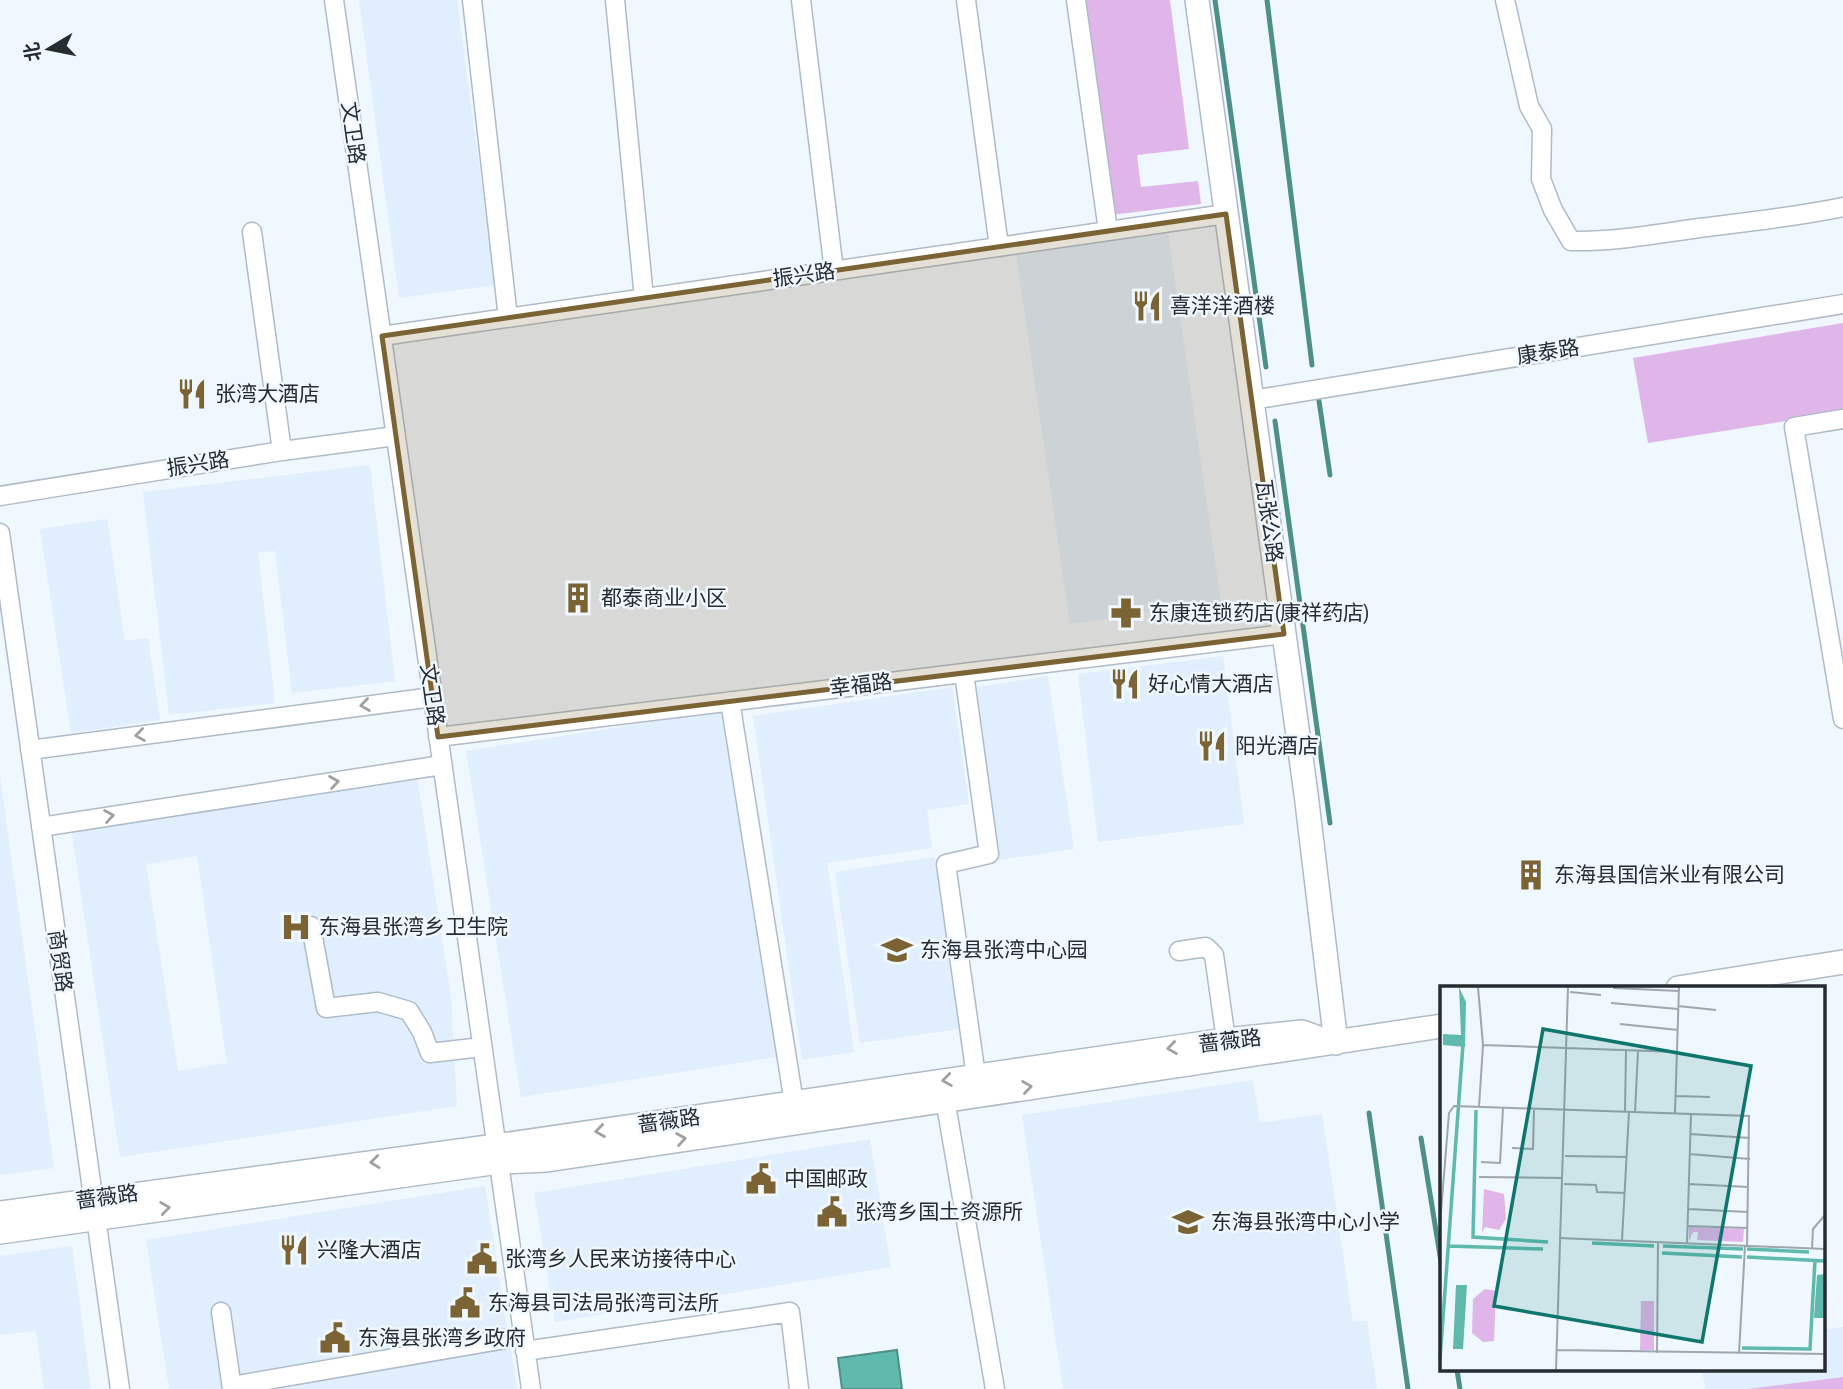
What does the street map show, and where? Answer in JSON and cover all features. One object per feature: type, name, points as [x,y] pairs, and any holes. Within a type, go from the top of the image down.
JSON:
[{"type":"main road","name":"瓦张公路","points":[[1197,0],[1284,634],[1336,1043]]},
{"type":"main road","points":[[1691,986],[1843,962]]},
{"type":"main road","name":"蔷薇路","points":[[497,1154],[547,1160],[1440,1026]]},
{"type":"main road","name":"蔷薇路","points":[[0,1213],[94,1208],[497,1154],[794,1102],[1226,1040],[1302,1032],[1336,1043]]},
{"type":"main road","name":"蔷薇路","points":[[0,1232],[94,1208]]},
{"type":"street","name":"文卫路","points":[[334,0],[531,1389]]},
{"type":"street","points":[[472,0],[508,318]]},
{"type":"street","points":[[615,0],[644,298]]},
{"type":"street","points":[[801,0],[834,271]]},
{"type":"street","points":[[966,0],[999,247]]},
{"type":"street","points":[[1076,0],[1108,231]]},
{"type":"street","points":[[1505,0],[1529,106],[1542,129],[1541,179],[1553,210],[1571,241],[1592,242],[1645,237],[1843,207]]},
{"type":"street","name":"振兴路","points":[[382,336],[1226,214]]},
{"type":"street","points":[[252,232],[282,451]]},
{"type":"street","name":"康泰路","points":[[1252,400],[1843,304]]},
{"type":"street","points":[[1843,419],[1794,427],[1843,719]]},
{"type":"street","name":"振兴路","points":[[0,496],[282,451],[396,436]]},
{"type":"street","name":"商贸路","points":[[0,533],[120,1389]]},
{"type":"street","name":"幸福路","points":[[438,737],[1284,634]]},
{"type":"street","points":[[964,673],[989,854],[946,864],[976,1076]]},
{"type":"street","points":[[30,750],[433,697]]},
{"type":"street","points":[[730,701],[794,1102]]},
{"type":"street","points":[[41,827],[442,765]]},
{"type":"street","points":[[311,926],[326,1007],[378,1002],[409,1011],[422,1032],[430,1053],[482,1048]]},
{"type":"street","points":[[1179,951],[1206,947],[1214,955],[1226,1040]]},
{"type":"street","points":[[945,1099],[995,1389]]},
{"type":"street","points":[[221,1312],[232,1387],[524,1343],[790,1312],[799,1389]]},
{"type":"highlighted area","points":[[1226,214],[1284,634],[438,737],[382,336]]},
{"type":"shaded area","points":[[359,0],[457,0],[495,285],[399,298]]},
{"type":"shaded area","points":[[1084,0],[1170,0],[1189,149],[1137,155],[1141,187],[1198,181],[1201,204],[1111,215]]},
{"type":"shaded area","points":[[1168,232],[1221,602],[1070,624],[1016,254]]},
{"type":"shaded area","points":[[1843,323],[1843,412],[1648,443],[1633,358]]},
{"type":"shaded area","points":[[370,465],[395,681],[292,693],[275,551],[258,552],[275,703],[169,715],[143,492]]},
{"type":"shaded area","points":[[107,519],[125,641],[148,638],[160,720],[71,733],[40,529]]},
{"type":"shaded area","points":[[1223,656],[1244,824],[1098,842],[1078,674]]},
{"type":"shaded area","points":[[1048,676],[1074,849],[998,860],[972,688]]},
{"type":"shaded area","points":[[952,687],[969,804],[927,810],[932,848],[827,863],[854,1052],[802,1060],[753,716]]},
{"type":"shaded area","points":[[721,711],[776,1057],[521,1097],[466,751]]},
{"type":"shaded area","points":[[417,775],[451,998],[457,1106],[120,1157],[71,827]],"holes":[[[197,856],[227,1063],[178,1071],[146,864]]]},
{"type":"shaded area","points":[[0,776],[54,1168],[0,1175]]},
{"type":"shaded area","name":"东海县张湾中心园","points":[[934,857],[960,1029],[860,1043],[835,872]]},
{"type":"shaded area","name":"东海县张湾中心小学","points":[[1253,1080],[1260,1123],[1322,1114],[1353,1322],[1367,1321],[1377,1389],[1063,1389],[1022,1115]]},
{"type":"shaded area","points":[[870,1139],[891,1267],[555,1322],[534,1193]]},
{"type":"shaded area","name":"东海县张湾乡政府","points":[[485,1186],[517,1389],[169,1389],[146,1240]]},
{"type":"shaded area","points":[[72,1246],[91,1389],[44,1389],[36,1331],[0,1335],[0,1256]]},
{"type":"shaded area","points":[[1843,1327],[1843,1389],[1705,1389],[1702,1372],[1826,1372],[1826,1330]]},
{"type":"shaded area","points":[[897,1350],[902,1389],[842,1389],[838,1358]]},
{"type":"shaded area","points":[[1843,1377],[1843,1389],[1747,1389]]},
{"type":"waterway","points":[[1215,0],[1266,367]]},
{"type":"waterway","points":[[1267,0],[1312,365]]},
{"type":"waterway","points":[[1319,401],[1330,475]]},
{"type":"waterway","points":[[1275,421],[1330,823]]},
{"type":"waterway","points":[[1369,1113],[1408,1389]]},
{"type":"waterway","points":[[1421,1138],[1440,1256]]},
{"type":"waterway","points":[[1457,1372],[1460,1389]]},
{"type":"place","name":"喜洋洋酒楼","points":[[1147,306]]},
{"type":"place","name":"张湾大酒店","points":[[192,394]]},
{"type":"place","name":"都泰商业小区","points":[[578,598]]},
{"type":"place","name":"东康连锁药店(康祥药店)","points":[[1126,613]]},
{"type":"place","name":"好心情大酒店","points":[[1125,684]]},
{"type":"place","name":"阳光酒店","points":[[1212,746]]},
{"type":"place","name":"东海县国信米业有限公司","points":[[1531,875]]},
{"type":"place","name":"东海县张湾乡卫生院","points":[[296,927]]},
{"type":"place","name":"东海县张湾中心园","points":[[897,950]]},
{"type":"place","name":"中国邮政","points":[[761,1179]]},
{"type":"place","name":"张湾乡国土资源所","points":[[832,1212]]},
{"type":"place","name":"东海县张湾中心小学","points":[[1188,1222]]},
{"type":"place","name":"兴隆大酒店","points":[[294,1250]]},
{"type":"place","name":"张湾乡人民来访接待中心","points":[[482,1259]]},
{"type":"place","name":"东海县司法局张湾司法所","points":[[465,1303]]},
{"type":"place","name":"东海县张湾乡政府","points":[[335,1338]]}]
